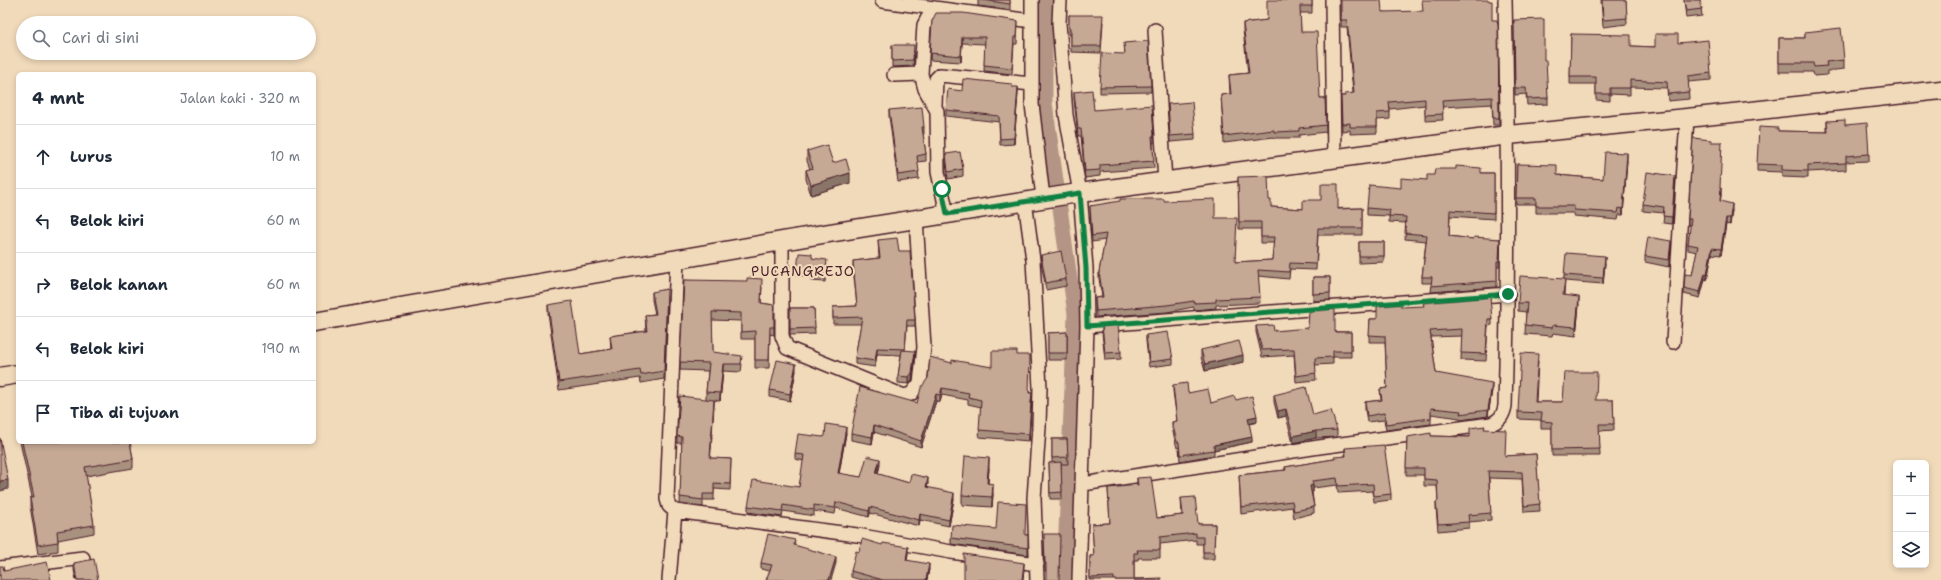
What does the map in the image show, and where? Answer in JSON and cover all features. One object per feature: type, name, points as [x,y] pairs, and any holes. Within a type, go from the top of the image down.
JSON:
[{"type":"street","points":[[1032,0],[1032,104],[1045,198]]},
{"type":"street","points":[[1060,0],[1059,23],[1066,115],[1086,268],[1087,326],[1079,580]]},
{"type":"street","points":[[1332,0],[1334,159]]},
{"type":"street","points":[[1083,484],[1319,447],[1491,424],[1499,420],[1503,414],[1505,406],[1508,294],[1508,135],[1505,0]]},
{"type":"street","points":[[882,1],[933,8],[961,6],[1032,21]]},
{"type":"street","points":[[933,8],[924,25],[921,74],[926,89],[937,111],[938,172],[947,214]]},
{"type":"street","points":[[1155,30],[1165,181]]},
{"type":"street","points":[[894,75],[921,74]]},
{"type":"street","points":[[934,106],[936,79],[940,75],[1032,84]]},
{"type":"street","points":[[316,322],[782,241],[1076,193],[1508,135],[1687,118],[1941,90]]},
{"type":"street","points":[[1673,342],[1687,118]]},
{"type":"street","points":[[1025,201],[1033,260],[1040,388],[1034,498],[1037,580]]},
{"type":"street","points":[[782,241],[782,336],[787,348],[904,396],[911,394],[920,383],[924,347],[916,219]]},
{"type":"street","points":[[677,259],[667,499],[669,506],[675,511],[857,535],[951,552],[1037,564]]},
{"type":"street","points":[[1087,326],[1508,294]]},
{"type":"street","points":[[0,377],[16,374]]},
{"type":"street","points":[[669,580],[675,511]]},
{"type":"street","points":[[0,568],[84,558]]},
{"type":"building","points":[[983,0],[1010,0],[1010,4]]},
{"type":"building","points":[[1267,0],[1312,0],[1312,6],[1300,6],[1301,32],[1317,32],[1320,98],[1325,98],[1326,125],[1299,128],[1299,131],[1274,132],[1274,130],[1224,136],[1221,95],[1231,94],[1229,75],[1249,73],[1243,23],[1267,20]]},
{"type":"building","points":[[1341,0],[1381,0],[1382,12],[1423,11],[1422,0],[1492,1],[1492,20],[1497,20],[1498,25],[1499,118],[1493,118],[1492,97],[1442,100],[1443,114],[1425,115],[1425,99],[1389,102],[1390,112],[1377,113],[1377,127],[1350,127],[1350,123],[1342,124],[1341,96],[1354,93],[1347,20],[1341,20]]},
{"type":"building","points":[[1602,0],[1626,0],[1627,18],[1603,20]]},
{"type":"building","points":[[1684,0],[1700,0],[1702,9],[1686,11]]},
{"type":"building","points":[[936,13],[963,13],[1018,21],[1017,37],[1014,37],[1012,68],[984,65],[985,37],[962,37],[961,56],[930,53],[932,21]]},
{"type":"building","points":[[1069,15],[1103,15],[1101,46],[1071,46]]},
{"type":"building","points":[[1544,19],[1544,60],[1546,60],[1548,98],[1527,99],[1526,88],[1515,88],[1514,20]]},
{"type":"building","points":[[1841,28],[1844,60],[1826,62],[1827,66],[1814,67],[1813,63],[1779,63],[1779,38],[1805,38],[1805,32]]},
{"type":"building","points":[[1571,34],[1631,35],[1631,46],[1655,47],[1655,34],[1678,34],[1678,43],[1708,40],[1711,73],[1688,76],[1689,92],[1668,94],[1667,82],[1630,80],[1630,88],[1610,88],[1610,94],[1596,94],[1596,77],[1570,77]]},
{"type":"building","points":[[1148,41],[1151,86],[1100,87],[1102,53],[1125,54],[1124,43]]},
{"type":"building","points":[[892,45],[914,45],[913,60],[892,61]]},
{"type":"building","points":[[963,79],[1012,84],[1012,87],[1018,87],[1014,138],[1000,139],[999,116],[946,110],[948,89],[962,91]]},
{"type":"building","points":[[1092,90],[1094,110],[1152,105],[1154,161],[1100,165],[1100,170],[1085,171],[1081,129],[1078,129],[1074,92]]},
{"type":"building","points":[[1192,102],[1195,134],[1170,136],[1168,104]]},
{"type":"building","points":[[922,107],[924,127],[922,127],[926,154],[917,156],[919,172],[898,175],[889,110]]},
{"type":"building","points":[[1845,120],[1845,125],[1867,123],[1869,154],[1846,156],[1846,163],[1808,165],[1808,171],[1782,170],[1782,165],[1757,164],[1759,127],[1778,128],[1778,131],[1828,132],[1827,121]]},
{"type":"building","points":[[1693,138],[1711,140],[1711,142],[1722,142],[1720,201],[1732,204],[1730,218],[1726,218],[1721,249],[1712,248],[1707,274],[1705,273],[1700,292],[1684,288],[1685,274],[1692,275],[1698,246],[1688,244],[1691,219],[1688,219]]},
{"type":"building","points":[[827,145],[833,163],[846,159],[850,173],[811,185],[806,170],[813,168],[807,151]]},
{"type":"building","points":[[960,152],[963,169],[948,172],[946,154]]},
{"type":"building","points":[[1605,152],[1627,153],[1623,209],[1619,208],[1618,213],[1574,210],[1574,206],[1536,206],[1536,198],[1516,198],[1517,164],[1557,165],[1557,175],[1603,179]]},
{"type":"building","points":[[1456,166],[1481,168],[1481,173],[1494,173],[1494,213],[1450,210],[1449,236],[1473,239],[1474,237],[1500,239],[1499,261],[1497,261],[1497,281],[1431,286],[1432,277],[1422,277],[1427,235],[1405,233],[1406,217],[1389,216],[1390,210],[1367,208],[1369,185],[1401,188],[1401,178],[1427,180],[1427,175],[1434,175],[1435,169],[1456,169]]},
{"type":"building","points":[[1647,172],[1675,176],[1672,217],[1663,216],[1664,207],[1643,204]]},
{"type":"building","points":[[1268,176],[1269,200],[1271,200],[1271,207],[1303,209],[1303,200],[1321,200],[1321,184],[1338,184],[1338,209],[1362,208],[1362,228],[1318,228],[1316,264],[1290,263],[1289,272],[1258,270],[1260,297],[1216,299],[1216,302],[1194,303],[1194,301],[1167,305],[1096,311],[1095,298],[1103,297],[1099,272],[1106,234],[1092,236],[1090,206],[1120,201],[1120,199],[1164,199],[1164,201],[1215,199],[1215,218],[1237,218],[1235,262],[1272,260],[1274,237],[1261,237],[1261,222],[1239,222],[1238,177]]},
{"type":"building","points":[[1648,237],[1671,241],[1669,260],[1645,256]]},
{"type":"building","points":[[897,238],[899,251],[910,251],[915,320],[907,320],[905,349],[877,348],[875,361],[855,358],[862,317],[833,318],[833,307],[857,306],[853,261],[880,258],[878,240]]},
{"type":"building","points":[[1359,242],[1384,242],[1384,256],[1359,256]]},
{"type":"building","points":[[1061,251],[1066,279],[1046,283],[1041,255]]},
{"type":"building","points":[[799,253],[812,254],[812,258],[827,260],[825,277],[811,276],[811,272],[797,270]]},
{"type":"building","points":[[1566,253],[1605,256],[1603,278],[1564,275]]},
{"type":"building","points":[[1520,276],[1565,279],[1563,295],[1579,297],[1576,327],[1553,325],[1552,328],[1525,325],[1527,303],[1518,303]]},
{"type":"building","points":[[1313,277],[1330,277],[1330,293],[1313,294]]},
{"type":"building","points":[[747,278],[762,279],[761,303],[774,305],[774,327],[770,327],[769,360],[755,360],[755,331],[741,332],[741,313],[712,312],[713,352],[742,356],[741,364],[723,364],[720,393],[706,392],[709,363],[680,362],[684,280],[747,281]]},
{"type":"building","points":[[667,289],[664,371],[641,375],[640,370],[559,382],[548,305],[572,301],[580,354],[612,349],[610,336],[647,331],[645,315],[656,314],[652,292]]},
{"type":"building","points":[[1490,297],[1492,319],[1488,319],[1486,354],[1461,353],[1462,329],[1430,331],[1436,373],[1492,383],[1488,410],[1460,414],[1461,411],[1431,408],[1431,418],[1386,424],[1384,413],[1367,416],[1365,402],[1382,400],[1380,389],[1387,388],[1385,336],[1369,335],[1370,319],[1377,319],[1377,306],[1401,304],[1401,307],[1424,306],[1423,303]]},
{"type":"building","points":[[790,308],[814,308],[815,328],[790,329]]},
{"type":"building","points":[[1335,309],[1335,332],[1351,332],[1351,351],[1333,351],[1333,357],[1315,358],[1316,373],[1296,376],[1294,349],[1262,350],[1256,326],[1273,325],[1274,331],[1308,328],[1309,311]]},
{"type":"building","points":[[1118,325],[1121,352],[1105,353],[1102,326]]},
{"type":"building","points":[[1067,332],[1067,353],[1048,353],[1048,333]]},
{"type":"building","points":[[1168,332],[1173,359],[1149,362],[1146,335]]},
{"type":"building","points":[[1239,341],[1243,355],[1205,364],[1201,350]]},
{"type":"building","points":[[902,350],[915,351],[912,373],[909,377],[898,376]]},
{"type":"building","points":[[992,351],[1017,351],[1017,355],[1030,355],[1029,393],[1032,393],[1029,434],[979,430],[981,400],[968,397],[969,393],[942,388],[940,395],[936,394],[921,441],[874,425],[872,437],[851,433],[860,387],[917,403],[921,388],[928,378],[930,357],[952,363],[952,360],[992,367]]},
{"type":"building","points":[[1521,353],[1538,354],[1535,402],[1563,402],[1565,372],[1597,372],[1596,400],[1613,400],[1614,424],[1599,424],[1600,449],[1552,450],[1552,422],[1541,421],[1542,413],[1518,412]]},
{"type":"building","points":[[777,360],[796,364],[790,394],[770,390]]},
{"type":"building","points":[[1187,383],[1188,393],[1208,389],[1211,403],[1234,396],[1236,400],[1252,396],[1257,416],[1248,418],[1252,437],[1214,445],[1214,450],[1180,455],[1179,442],[1177,442],[1172,422],[1177,421],[1173,385]]},
{"type":"building","points":[[1306,387],[1313,415],[1331,410],[1337,430],[1316,431],[1293,436],[1286,409],[1278,411],[1274,395]]},
{"type":"building","points":[[680,396],[714,400],[710,458],[731,459],[730,484],[714,483],[714,494],[703,494],[703,500],[680,497],[682,437],[677,436]]},
{"type":"building","points":[[826,424],[846,427],[838,473],[861,477],[867,456],[880,459],[876,473],[909,483],[911,474],[928,478],[926,487],[954,493],[949,520],[920,514],[919,520],[870,507],[869,511],[836,502],[835,508],[814,505],[814,510],[783,505],[782,511],[748,506],[753,480],[799,487],[804,455],[795,454],[798,434],[823,437],[825,436]]},
{"type":"building","points":[[1485,426],[1484,429],[1506,430],[1505,456],[1536,454],[1540,504],[1524,506],[1522,472],[1488,471],[1491,513],[1468,515],[1469,522],[1438,524],[1436,502],[1438,501],[1437,480],[1424,479],[1424,468],[1406,468],[1407,437],[1431,433],[1431,436],[1470,437],[1470,428]]},
{"type":"building","points":[[0,438],[8,480],[0,481]]},
{"type":"building","points":[[1052,439],[1067,439],[1068,457],[1052,458]]},
{"type":"building","points":[[22,444],[130,444],[133,459],[85,467],[94,525],[57,531],[58,542],[38,545],[30,498],[34,497]]},
{"type":"building","points":[[1384,445],[1391,494],[1374,496],[1373,484],[1338,486],[1337,478],[1312,481],[1313,485],[1310,486],[1314,507],[1294,511],[1292,501],[1241,507],[1239,475],[1286,470],[1285,467],[1346,456],[1345,448]]},
{"type":"building","points":[[965,456],[989,458],[987,483],[993,484],[992,497],[962,495]]},
{"type":"building","points":[[1061,462],[1062,492],[1050,493],[1049,463]]},
{"type":"building","points":[[1151,477],[1157,518],[1183,515],[1181,498],[1195,497],[1198,524],[1215,524],[1214,552],[1203,552],[1203,537],[1196,537],[1196,533],[1160,537],[1160,550],[1137,550],[1138,553],[1134,553],[1134,579],[1161,578],[1161,580],[1114,580],[1114,577],[1090,578],[1090,556],[1094,556],[1092,524],[1110,523],[1108,488],[1138,485],[1137,478]]},
{"type":"building","points":[[998,502],[1026,504],[1025,535],[1028,535],[1028,548],[951,538],[952,525],[996,529]]},
{"type":"building","points":[[768,534],[795,540],[794,545],[836,557],[829,580],[766,580],[772,565],[761,563]]},
{"type":"building","points":[[1044,534],[1060,534],[1059,580],[1046,580]]},
{"type":"building","points":[[862,539],[882,545],[883,543],[908,547],[906,560],[929,564],[926,580],[883,580],[851,571],[856,551],[859,552]]},
{"type":"building","points":[[964,554],[1024,563],[1022,580],[964,580]]},
{"type":"building","points":[[94,559],[98,580],[77,580],[74,563]]},
{"type":"building","points":[[47,562],[51,580],[0,580],[0,566],[3,566],[4,571]]},
{"type":"waterway","points":[[1045,0],[1045,103],[1075,314],[1064,580]]},
{"type":"district","name":"PUCANGREJO","points":[[803,271]]},
{"type":"route","points":[[942,189],[947,214],[1080,193],[1086,268],[1087,326],[1508,294]]}]
